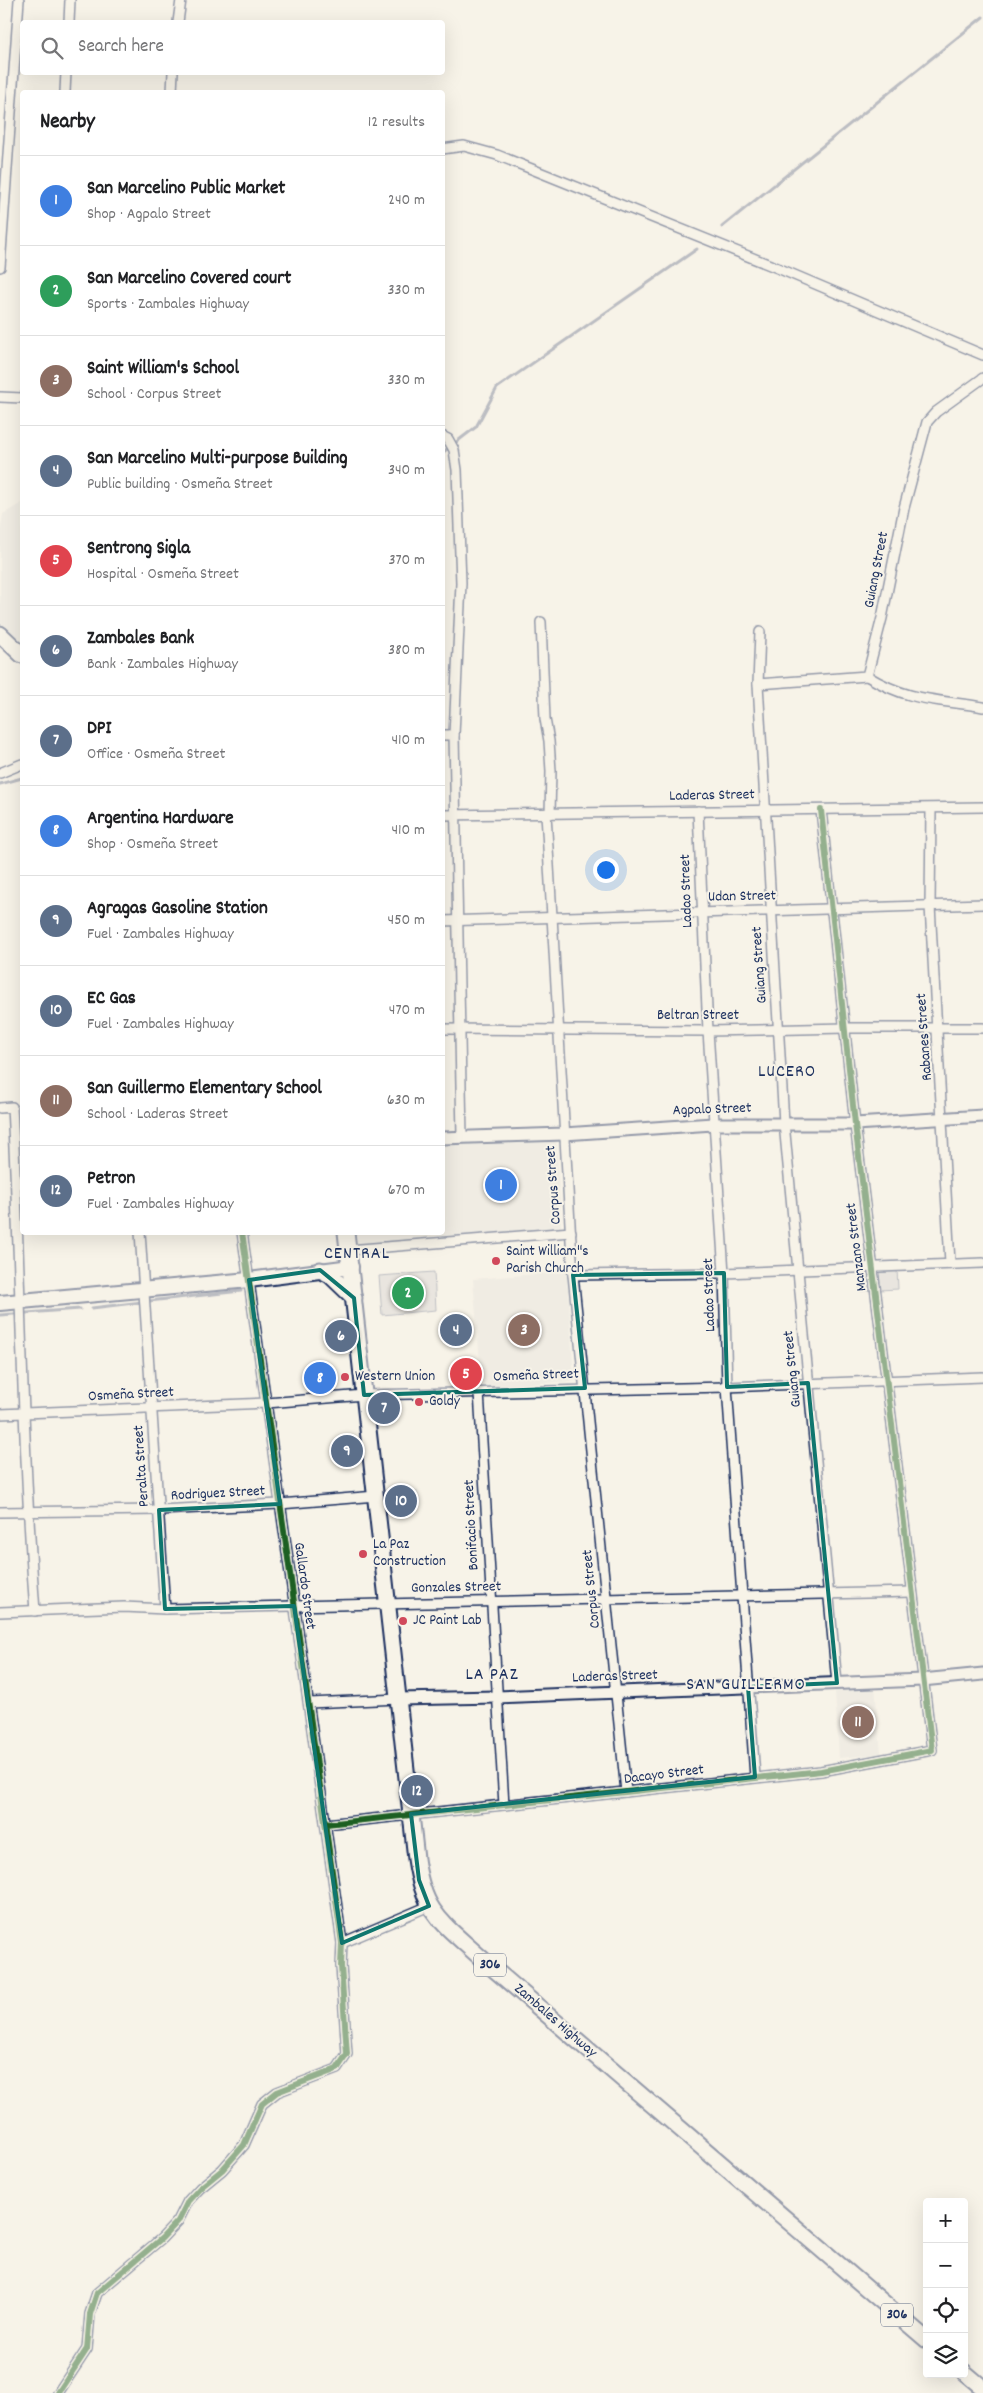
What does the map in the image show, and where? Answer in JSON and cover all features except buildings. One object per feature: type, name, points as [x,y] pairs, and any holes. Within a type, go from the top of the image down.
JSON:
[{"type":"main road","points":[[0,634],[20,653]]},
{"type":"main road","name":"Zambales Highway","points":[[346,1235],[399,1699],[410,1814],[419,1880],[429,1906],[435,1915],[488,1963],[923,2337]]},
{"type":"main road","points":[[0,1303],[248,1280],[350,1267]]},
{"type":"main road","points":[[320,1270],[330,1275],[354,1298]]},
{"type":"main road","points":[[968,2375],[983,2388]]},
{"type":"street","points":[[0,267],[19,0]]},
{"type":"street","points":[[69,20],[70,0]]},
{"type":"street","points":[[178,20],[181,0]]},
{"type":"street","points":[[65,90],[66,75]]},
{"type":"street","points":[[172,90],[173,75]]},
{"type":"street","points":[[445,149],[464,146],[496,155],[780,269],[983,355]]},
{"type":"street","name":"Guiang Street","points":[[868,676],[882,618],[904,508],[927,422],[936,412],[983,378]]},
{"type":"street","points":[[0,397],[20,398]]},
{"type":"street","points":[[445,438],[454,450],[457,470],[461,583],[454,735],[462,1138]]},
{"type":"street","name":"Corpus Street","points":[[541,622],[544,720],[549,741],[551,772],[548,814],[573,1275],[626,1792]]},
{"type":"street","name":"Guiang Street","points":[[760,632],[758,684],[764,810],[784,1123],[796,1269],[837,1683]]},
{"type":"street","points":[[758,684],[868,676],[888,688],[909,696],[983,707]]},
{"type":"street","points":[[445,735],[454,735]]},
{"type":"street","points":[[0,773],[20,765]]},
{"type":"street","name":"Laderas Street","points":[[445,815],[983,807]]},
{"type":"street","name":"Rabanes Street","points":[[931,808],[930,906],[944,1118],[950,1263]]},
{"type":"street","name":"Manzano Street","points":[[821,810],[855,1124],[922,1680]]},
{"type":"street","name":"Ladao Street","points":[[698,811],[701,912],[724,1272],[727,1387],[755,1777]]},
{"type":"street","name":"Udan Street","points":[[445,921],[553,919],[701,912],[983,904]]},
{"type":"street","name":"Beltran Street","points":[[445,1029],[708,1031],[983,1028]]},
{"type":"street","points":[[0,1108],[12,1107],[18,1148],[27,1512],[35,1611]]},
{"type":"street","name":"Agpalo Street","points":[[445,1138],[564,1134],[714,1124],[855,1124],[983,1116]]},
{"type":"street","points":[[348,1250],[571,1232]]},
{"type":"street","name":"Peralta Street","points":[[140,1235],[165,1609]]},
{"type":"street","name":"Gallardo Street","points":[[58,2393],[87,2349],[90,2314],[97,2294],[162,2238],[178,2221],[188,2201],[233,2158],[244,2145],[262,2104],[268,2098],[276,2092],[337,2070],[347,2054],[341,1966],[342,1943],[242,1235]]},
{"type":"street","points":[[573,1275],[983,1263]]},
{"type":"street","name":"Osmeña Street","points":[[0,1414],[267,1403],[364,1395],[585,1388],[727,1387],[983,1378]]},
{"type":"street","name":"Bonifacio Street","points":[[479,1392],[490,1602],[504,1806]]},
{"type":"street","name":"Rodriguez Street","points":[[0,1512],[159,1510],[280,1504],[376,1496]]},
{"type":"street","name":"Gonzales Street","points":[[0,1612],[124,1607],[165,1609],[388,1602],[490,1602],[743,1594],[912,1592]]},
{"type":"street","name":"Laderas Street","points":[[309,1703],[922,1680],[983,1674]]},
{"type":"street","name":"Dacayo Street","points":[[326,1824],[821,1771],[932,1750],[922,1680]]},
{"type":"street","points":[[342,1943],[429,1906]]},
{"type":"highlighted area","points":[[320,1270],[354,1298],[364,1395],[585,1388],[573,1275],[724,1273],[727,1387],[808,1383],[837,1683],[748,1687],[755,1777],[411,1814],[419,1880],[429,1906],[342,1943],[294,1606],[165,1609],[159,1510],[280,1504],[249,1280]]},
{"type":"shaded area","points":[[20,504],[20,641],[0,623],[0,532],[3,514]]},
{"type":"shaded area","points":[[556,1140],[561,1227],[357,1245],[356,1235],[445,1235],[445,1144]]},
{"type":"shaded area","points":[[897,1269],[898,1289],[860,1291],[859,1272]]},
{"type":"shaded area","points":[[434,1272],[436,1310],[382,1315],[379,1276]]},
{"type":"shaded area","points":[[567,1272],[574,1381],[482,1387],[473,1279]]},
{"type":"shaded area","points":[[476,1365],[477,1382],[456,1385],[455,1366]]},
{"type":"shaded area","points":[[418,1491],[419,1509],[383,1512],[382,1493]]},
{"type":"shaded area","points":[[875,1687],[881,1754],[839,1758],[835,1691]]},
{"type":"waterway","points":[[722,227],[983,17]]},
{"type":"waterway","points":[[445,451],[476,427],[497,388],[697,249]]},
{"type":"waterway","points":[[0,784],[20,779]]},
{"type":"waterway","points":[[149,1301],[241,1291]]},
{"type":"waterway","points":[[92,1308],[142,1302]]},
{"type":"waterway","points":[[0,1315],[80,1309]]},
{"type":"cycle path","points":[[326,1824],[821,1771],[932,1750],[855,1124],[821,810]]},
{"type":"cycle path","points":[[58,2393],[87,2349],[90,2314],[97,2293],[162,2238],[178,2221],[188,2201],[200,2188],[222,2170],[244,2145],[262,2104],[277,2092],[337,2069],[347,2054],[341,1966],[342,1943],[242,1235]]},
{"type":"place","name":"San Marcelino Public Market","points":[[501,1185]]},
{"type":"place","name":"Saint William\"s Parish Church","points":[[496,1261]]},
{"type":"place","name":"San Marcelino Covered court","points":[[408,1293]]},
{"type":"place","name":"San Marcelino Multi-purpose Building","points":[[456,1330]]},
{"type":"place","name":"Saint William's School","points":[[524,1330]]},
{"type":"place","name":"Zambales Bank","points":[[341,1336]]},
{"type":"place","name":"Sentrong Sigla","points":[[466,1374]]},
{"type":"place","name":"Western Union","points":[[345,1377]]},
{"type":"place","name":"Argentina Hardware","points":[[320,1378]]},
{"type":"place","name":"Goldy","points":[[419,1402]]},
{"type":"place","name":"DPI","points":[[384,1408]]},
{"type":"place","name":"Agragas Gasoline Station","points":[[347,1451]]},
{"type":"place","name":"EC Gas","points":[[401,1501]]},
{"type":"place","name":"La Paz Construction","points":[[363,1554]]},
{"type":"place","name":"JC Paint Lab","points":[[403,1621]]},
{"type":"place","name":"San Guillermo Elementary School","points":[[858,1722]]},
{"type":"place","name":"Petron","points":[[417,1791]]},
{"type":"district","name":"LUCERO","points":[[787,1072]]},
{"type":"district","name":"CENTRAL","points":[[357,1254]]},
{"type":"district","name":"LA PAZ","points":[[492,1675]]},
{"type":"district","name":"SAN GUILLERMO","points":[[746,1685]]}]
